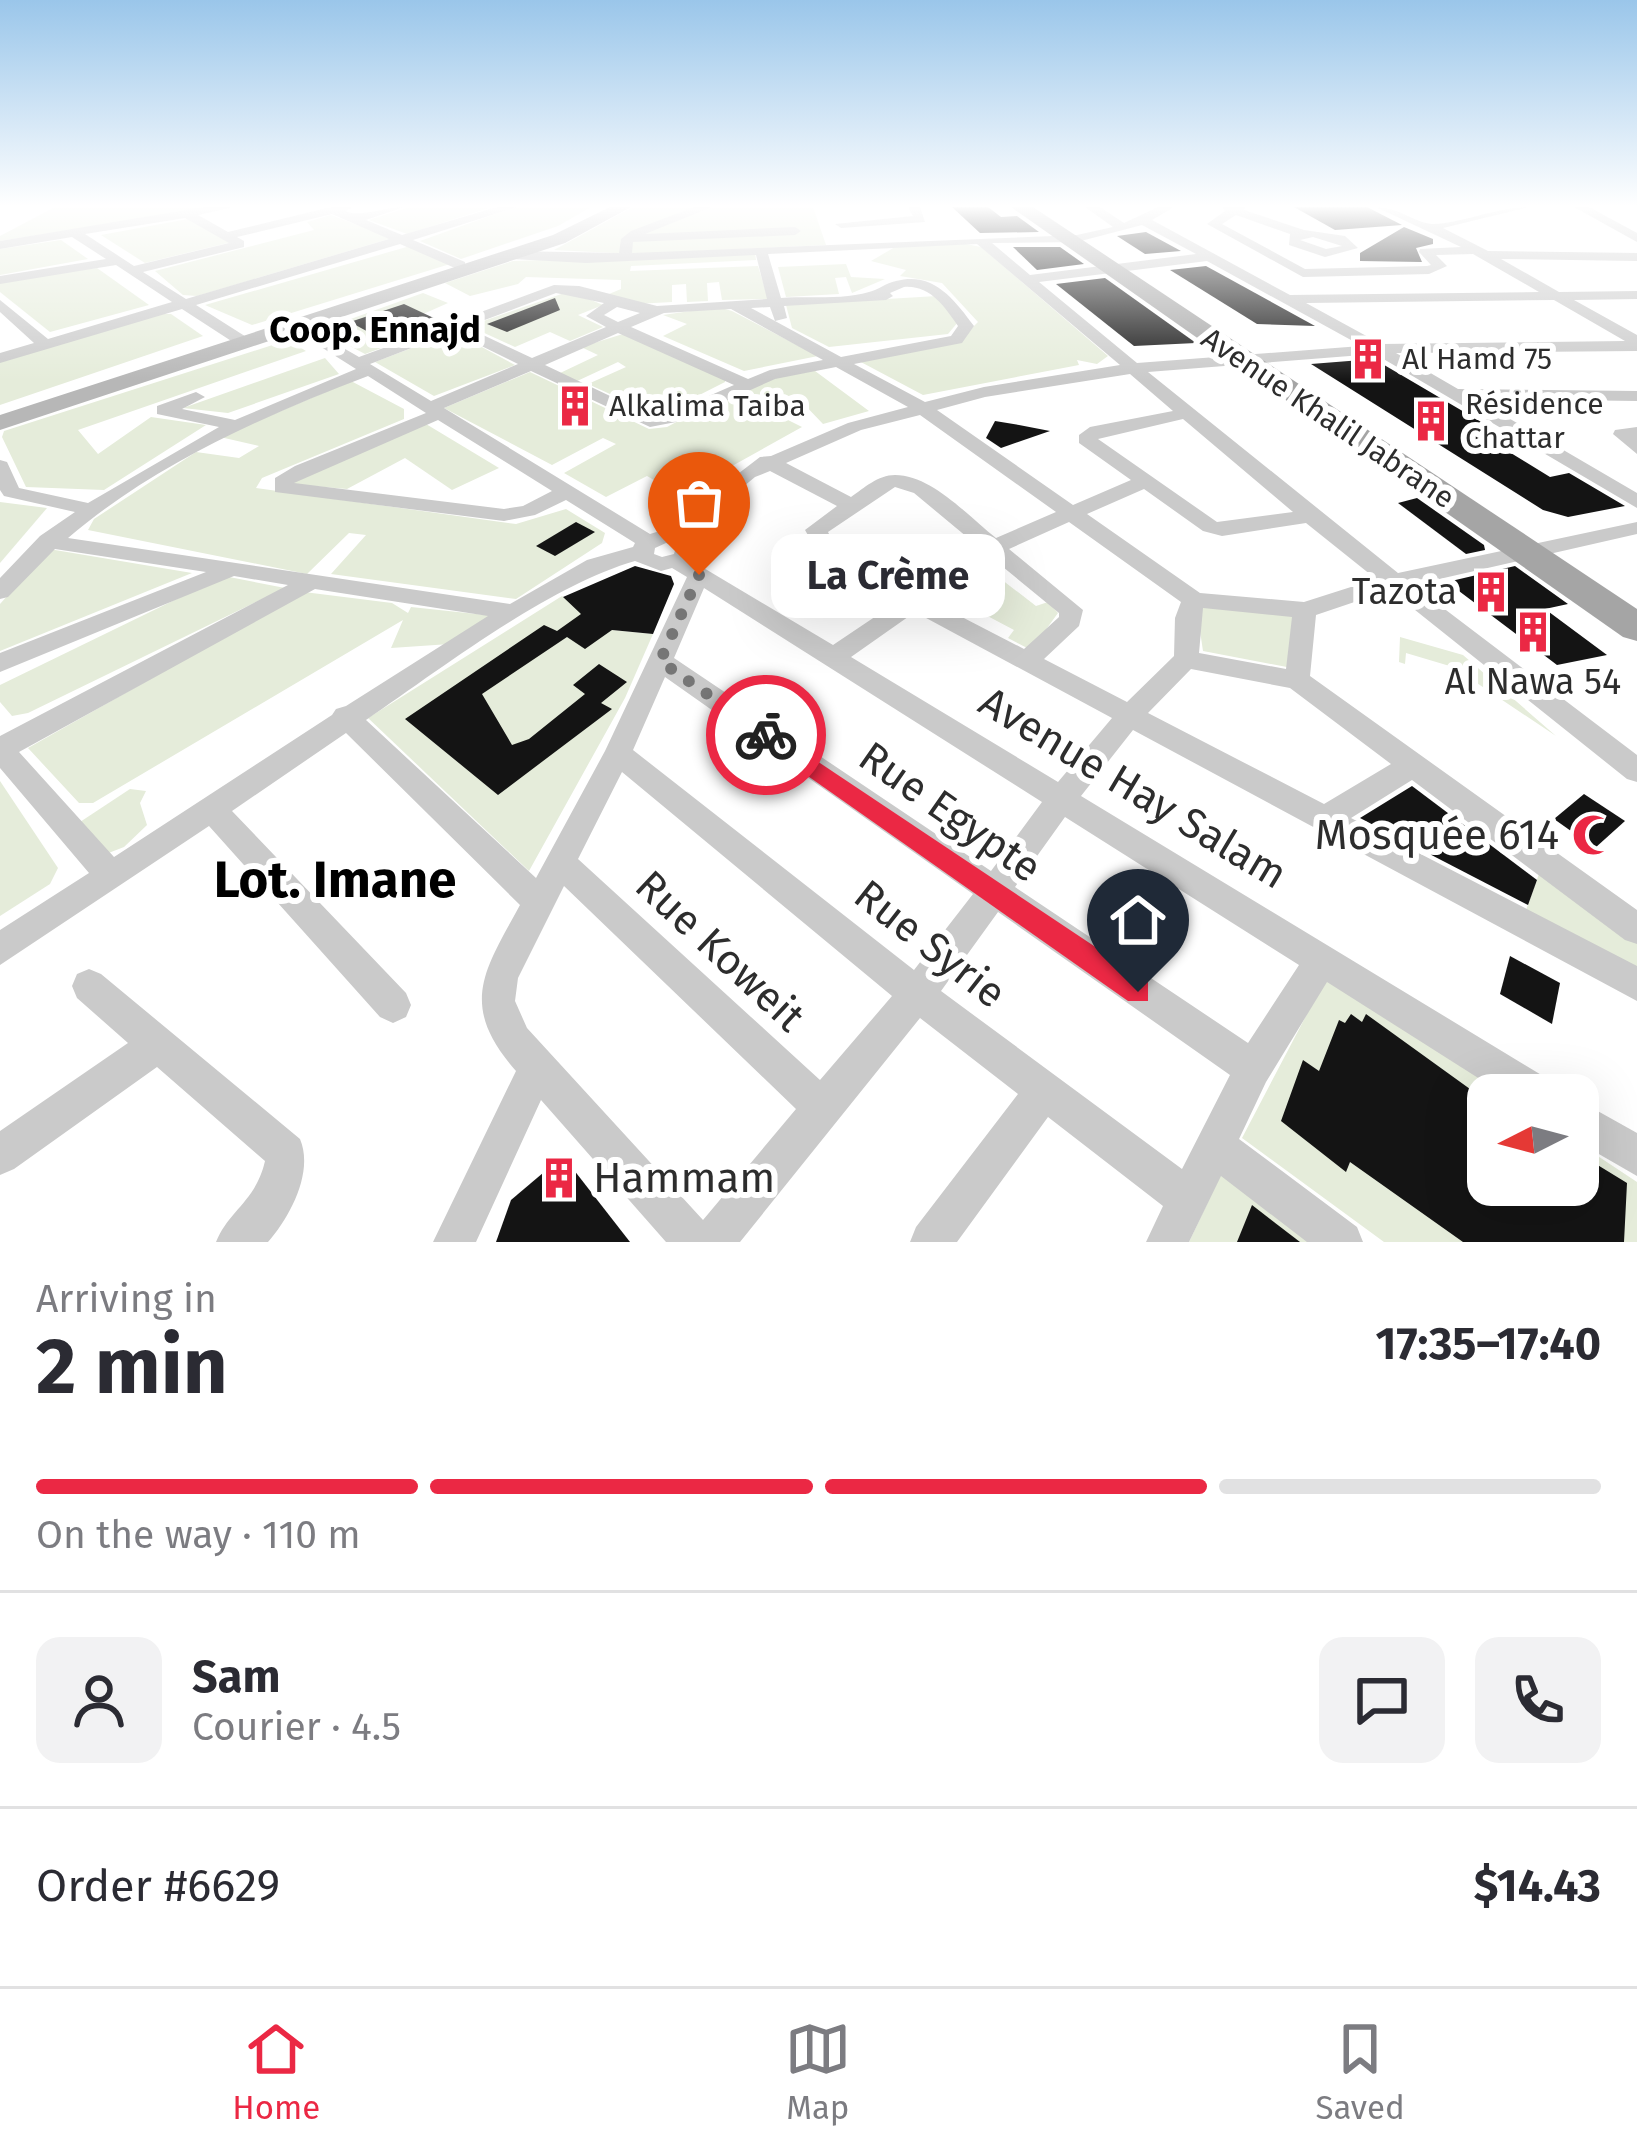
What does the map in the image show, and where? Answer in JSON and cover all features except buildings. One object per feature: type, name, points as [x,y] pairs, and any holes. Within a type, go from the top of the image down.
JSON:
[{"type":"main road","points":[[293,323],[460,265]]},
{"type":"main road","points":[[0,412],[480,265]]},
{"type":"main road","name":"Avenue Khalil Jabrane","points":[[1114,265],[1239,355],[1537,549],[1637,605]]},
{"type":"main road","points":[[0,423],[240,340]]},
{"type":"main road","name":"Avenue Khalil Jabrane","points":[[1537,549],[1637,628]]},
{"type":"street","points":[[0,280],[94,265]]},
{"type":"street","points":[[118,265],[240,340]]},
{"type":"street","points":[[129,271],[150,265]]},
{"type":"street","points":[[0,358],[322,265]]},
{"type":"street","points":[[766,265],[785,333]]},
{"type":"street","points":[[1009,265],[1310,516],[1637,771]]},
{"type":"street","points":[[1026,280],[1142,265]]},
{"type":"street","points":[[1227,265],[1637,502]]},
{"type":"street","points":[[1287,265],[1303,273],[1429,270],[1439,265]]},
{"type":"street","points":[[1353,265],[1400,296]]},
{"type":"street","points":[[1502,265],[1626,341]]},
{"type":"street","points":[[0,592],[48,541],[234,425],[360,367],[456,328],[562,288],[611,305],[661,309],[872,297],[906,280],[940,294],[966,326],[956,340],[837,360],[744,383],[676,417],[650,422],[456,328]]},
{"type":"street","points":[[1288,299],[1637,295]]},
{"type":"street","points":[[611,305],[593,316],[744,383]]},
{"type":"street","points":[[734,305],[924,410],[1194,600],[1305,610],[1392,582],[1637,528]]},
{"type":"street","points":[[3,309],[45,345]]},
{"type":"street","points":[[567,491],[528,511],[504,515],[282,488],[282,482],[661,309]]},
{"type":"street","points":[[293,323],[567,491],[644,547]]},
{"type":"street","points":[[694,1242],[537,1068],[503,1025],[497,1001],[501,975],[618,753],[660,661],[682,557],[699,507],[767,461],[832,435],[924,410],[1130,369],[1239,355],[1372,346],[1626,341]]},
{"type":"street","points":[[1453,394],[1637,396]]},
{"type":"street","points":[[196,397],[163,410],[234,425]]},
{"type":"street","points":[[1184,414],[1096,431],[1086,439],[1143,482],[1222,530],[1310,516]]},
{"type":"street","points":[[1637,433],[1622,434],[1637,448]]},
{"type":"street","points":[[767,461],[849,504]]},
{"type":"street","points":[[0,466],[5,495],[94,510]]},
{"type":"street","points":[[832,658],[992,548],[1067,511],[1143,482]]},
{"type":"street","points":[[1028,660],[1071,620],[1070,610],[908,483],[883,484],[823,520],[818,537],[913,601],[1637,984]]},
{"type":"street","points":[[48,541],[227,572],[513,612]]},
{"type":"street","points":[[0,949],[345,716],[595,565],[644,547]]},
{"type":"street","name":"Avenue Hay Salam","points":[[644,547],[653,563],[682,557],[1057,801],[1506,1074]]},
{"type":"street","points":[[0,663],[227,572]]},
{"type":"street","points":[[111,876],[0,749],[307,584]]},
{"type":"street","points":[[713,1242],[819,1106],[917,994],[1127,713],[1186,659],[1194,600]]},
{"type":"street","points":[[1297,680],[1305,610]]},
{"type":"street","points":[[1186,659],[1241,674],[1297,680],[1637,929]]},
{"type":"street","name":"Rue Egypte","points":[[660,661],[1252,1070]]},
{"type":"street","points":[[345,716],[539,902]]},
{"type":"street","name":"Rue Syrie","points":[[618,753],[917,994],[1190,1201]]},
{"type":"street","points":[[1326,818],[1414,765]]},
{"type":"street","points":[[211,808],[393,1006]]},
{"type":"street","name":"Rue Koweit","points":[[560,862],[819,1106]]},
{"type":"street","points":[[1167,1242],[1252,1070],[1322,960]]},
{"type":"street","points":[[89,986],[286,1153],[275,1201],[263,1220],[237,1242]]},
{"type":"street","points":[[0,1155],[157,1045]]},
{"type":"street","points":[[454,1242],[537,1068]]},
{"type":"street","points":[[931,1242],[1045,1089]]},
{"type":"street","points":[[1599,1132],[1637,1156]]},
{"type":"street","points":[[1216,1147],[1342,1242]]},
{"type":"green space","points":[[0,265],[55,265],[0,275]]},
{"type":"green space","points":[[178,265],[301,265],[197,296],[183,295],[155,271]]},
{"type":"green space","points":[[344,265],[447,265],[252,325],[205,305]]},
{"type":"green space","points":[[501,265],[653,265],[631,266],[630,271],[758,266],[768,299],[722,300],[719,282],[707,283],[708,301],[687,302],[686,284],[672,285],[672,302],[635,304],[609,294],[621,289],[621,280],[526,277],[518,284],[470,296],[445,283]]},
{"type":"green space","points":[[846,265],[851,277],[885,279],[852,293],[846,277],[835,278],[839,294],[786,297],[778,267]]},
{"type":"green space","points":[[886,265],[1002,265],[1108,356],[1097,364],[1077,360],[1079,365],[923,395],[859,361],[959,341],[978,322],[942,283],[900,276],[906,270]]},
{"type":"green space","points":[[97,268],[149,305],[50,332],[0,292],[0,281]]},
{"type":"green space","points":[[570,291],[603,305],[578,315],[603,327],[570,341],[550,332],[515,347],[469,326]]},
{"type":"green space","points":[[423,293],[448,303],[421,315],[453,322],[365,354],[320,330]]},
{"type":"green space","points":[[937,296],[958,322],[948,334],[829,347],[792,328],[786,305]]},
{"type":"green space","points":[[718,307],[818,356],[744,371],[663,336],[687,324],[663,315]]},
{"type":"green space","points":[[171,314],[203,336],[0,405],[0,360]]},
{"type":"green space","points":[[454,332],[515,365],[434,396],[375,362]]},
{"type":"green space","points":[[623,334],[725,382],[658,416],[588,384],[626,367],[618,362],[575,382],[558,374],[598,355],[581,347]]},
{"type":"green space","points":[[288,340],[306,351],[78,430],[98,454],[151,417],[206,425],[104,490],[26,487],[2,437],[4,431]]},
{"type":"green space","points":[[325,358],[339,374],[228,413],[183,408]]},
{"type":"green space","points":[[811,368],[869,411],[823,424],[800,400],[770,411],[802,427],[680,495],[647,476],[606,497],[564,473],[616,444],[603,438],[552,465],[444,408],[530,372],[649,429],[667,427],[746,385]]},
{"type":"green space","points":[[351,381],[404,409],[404,419],[262,478],[256,488],[516,524],[566,509],[605,533],[602,543],[516,599],[331,574],[366,535],[349,533],[307,574],[88,530],[94,519],[196,452],[239,458],[259,446],[220,437]]},
{"type":"green space","points":[[426,424],[499,468],[452,490],[405,458],[347,489],[290,484]]},
{"type":"green space","points":[[0,502],[47,508],[0,563]]},
{"type":"green space","points":[[49,549],[192,573],[0,651],[0,604]]},
{"type":"green space","points":[[993,558],[1002,566],[997,576],[1036,606],[1048,602],[1058,613],[1031,650],[1008,638],[1014,630],[961,602],[951,609],[934,599]]},
{"type":"green space","points":[[224,576],[285,588],[28,713],[12,716],[0,702],[0,685]]},
{"type":"green space","points":[[304,592],[392,603],[408,613],[411,607],[495,616],[450,644],[391,648],[403,620],[93,803],[79,803],[28,748]]},
{"type":"green space","points":[[562,596],[612,630],[653,634],[625,698],[529,871],[368,718]]},
{"type":"green space","points":[[1196,604],[1298,615],[1292,668],[1203,651]]},
{"type":"green space","points":[[1400,637],[1463,655],[1556,736],[1453,667],[1406,653],[1405,664],[1399,662]]},
{"type":"green space","points":[[0,781],[58,868],[50,884],[0,916]]},
{"type":"green space","points":[[130,789],[146,791],[140,803],[147,825],[124,847],[106,854],[80,822]]},
{"type":"green space","points":[[1540,871],[1637,939],[1637,970],[1526,910]]},
{"type":"green space","points":[[1328,974],[1476,1074],[1467,1074],[1467,1206],[1599,1206],[1599,1157],[1637,1182],[1637,1242],[1384,1242],[1242,1138]]},
{"type":"green space","points":[[1225,1166],[1326,1242],[1189,1242]]},
{"type":"way so far","points":[[699,575],[660,661],[766,735]]},
{"type":"place","name":"Al Hamd 75","points":[[1368,359]]},
{"type":"place","name":"Alkalima Taiba","points":[[575,406]]},
{"type":"place","name":"Résidence Chattar","points":[[1431,421]]},
{"type":"place","name":"La Crème","points":[[699,575]]},
{"type":"place","name":"Tazota","points":[[1491,592]]},
{"type":"place","name":"Al Nawa 54","points":[[1533,632]]},
{"type":"place","name":"Mosquée 614","points":[[1593,835]]},
{"type":"place","name":"Hammam","points":[[559,1178]]},
{"type":"district","name":"Coop. Ennajd","points":[[375,330]]},
{"type":"district","name":"Lot. Imane","points":[[335,880]]},
{"type":"route","points":[[766,735],[1138,992]]}]
